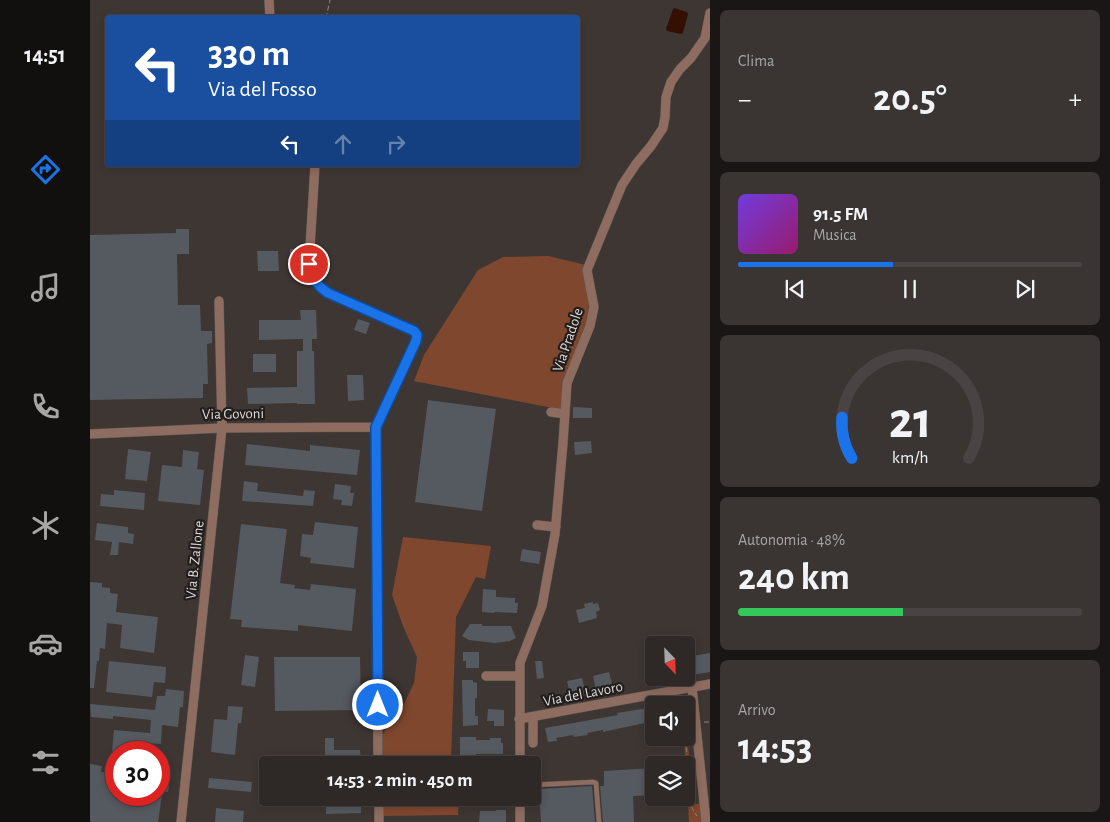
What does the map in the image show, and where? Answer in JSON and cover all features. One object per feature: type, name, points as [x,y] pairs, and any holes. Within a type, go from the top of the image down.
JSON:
[{"type":"street","points":[[269,0],[270,15]]},
{"type":"street","name":"Via Pradole","points":[[520,756],[520,663],[542,606],[556,527],[567,383],[590,326],[594,306],[588,270],[622,185],[663,128],[666,97],[671,82],[705,38],[710,13]]},
{"type":"street","points":[[315,167],[309,264],[312,279],[320,288],[328,293],[414,331],[417,335],[416,341],[376,427],[378,756]]},
{"type":"street","name":"Via B. Zallone","points":[[181,822],[222,428],[219,301]]},
{"type":"street","points":[[551,412],[565,414]]},
{"type":"street","name":"Via Govoni","points":[[90,434],[222,428],[376,427]]},
{"type":"street","points":[[538,524],[556,527]]},
{"type":"street","points":[[486,676],[520,676]]},
{"type":"street","name":"Via del Lavoro","points":[[519,719],[710,684]]},
{"type":"street","points":[[692,688],[706,822]]},
{"type":"street","points":[[533,717],[533,743]]},
{"type":"street","points":[[379,806],[379,822]]},
{"type":"street","points":[[520,806],[520,822]]},
{"type":"lane","points":[[541,785],[596,783],[599,822]]},
{"type":"path","points":[[327,15],[330,0]]},
{"type":"path","points":[[686,747],[690,773],[690,803],[692,810],[697,816]]},
{"type":"shaded area","points":[[674,8],[688,14],[683,33],[681,34],[667,31],[666,29]]},
{"type":"shaded area","points":[[548,256],[586,265],[590,306],[587,327],[563,410],[414,381],[424,355],[478,270],[503,257]]},
{"type":"shaded area","points":[[403,537],[491,546],[485,579],[476,577],[456,617],[451,756],[381,756],[381,736],[402,708],[414,683],[417,657],[392,595]]},
{"type":"shaded area","points":[[684,746],[688,746],[689,756],[685,756]]},
{"type":"shaded area","points":[[700,804],[703,822],[689,822],[688,806]]},
{"type":"shaded area","points":[[382,806],[459,806],[458,815],[382,816]]},
{"type":"building","points":[[176,229],[189,229],[189,254],[177,254],[178,305],[200,305],[201,331],[212,331],[212,343],[207,344],[208,384],[203,384],[203,398],[90,400],[90,235],[176,233]]},
{"type":"building","points":[[301,248],[301,261],[290,262],[290,249]]},
{"type":"building","points":[[257,251],[278,251],[279,271],[258,271]]},
{"type":"building","points":[[300,310],[316,310],[317,339],[312,339],[315,404],[248,404],[247,388],[297,387],[297,351],[303,351],[303,339],[259,340],[259,320],[301,320]]},
{"type":"building","points":[[358,319],[370,323],[366,334],[354,330]]},
{"type":"building","points":[[253,354],[276,354],[276,372],[253,372]]},
{"type":"building","points":[[347,375],[363,375],[364,400],[348,401]]},
{"type":"building","points":[[428,400],[496,409],[482,511],[415,502]]},
{"type":"building","points":[[573,407],[592,408],[592,418],[573,418]]},
{"type":"building","points":[[591,441],[592,453],[575,455],[574,442]]},
{"type":"building","points":[[247,444],[310,451],[310,445],[360,450],[357,475],[245,465]]},
{"type":"building","points":[[128,449],[151,452],[147,481],[125,479]]},
{"type":"building","points":[[183,450],[199,452],[197,469],[204,470],[200,505],[158,501],[162,465],[182,467]]},
{"type":"building","points":[[244,481],[258,483],[257,491],[303,496],[304,490],[315,491],[313,506],[242,501]]},
{"type":"building","points":[[335,484],[351,486],[350,493],[354,493],[352,506],[341,505],[342,500],[333,499]]},
{"type":"building","points":[[114,490],[145,493],[144,510],[100,506],[101,494],[114,495]]},
{"type":"building","points":[[315,522],[358,527],[354,568],[310,563],[311,558],[300,556],[302,534],[313,535]]},
{"type":"building","points":[[97,523],[128,527],[128,533],[134,534],[133,544],[119,542],[118,555],[110,555],[112,542],[95,540]]},
{"type":"building","points":[[241,524],[287,529],[280,583],[295,585],[294,588],[310,590],[311,584],[356,589],[352,631],[298,625],[298,631],[241,627],[242,620],[230,619]]},
{"type":"building","points":[[522,549],[541,552],[539,564],[520,561]]},
{"type":"building","points":[[90,582],[102,583],[102,587],[110,588],[110,593],[118,594],[116,612],[158,617],[154,653],[120,648],[122,625],[107,623],[105,649],[100,648],[94,688],[90,688]]},
{"type":"building","points":[[483,589],[496,590],[496,597],[515,598],[515,603],[518,603],[517,613],[482,612]]},
{"type":"building","points":[[593,602],[593,604],[598,603],[600,610],[596,612],[597,618],[579,623],[576,610],[585,608],[584,604]]},
{"type":"building","points":[[470,624],[511,626],[516,638],[510,641],[495,643],[469,640],[462,636]]},
{"type":"building","points":[[463,652],[479,652],[479,668],[466,668],[466,661],[463,661]]},
{"type":"building","points":[[710,653],[710,672],[695,674],[695,656]]},
{"type":"building","points":[[245,655],[259,657],[255,687],[241,685]]},
{"type":"building","points":[[274,657],[360,657],[361,710],[275,711]]},
{"type":"building","points":[[109,661],[166,667],[165,683],[154,682],[152,697],[106,692]]},
{"type":"building","points":[[535,661],[542,661],[544,678],[537,679]]},
{"type":"building","points":[[609,672],[614,691],[597,694],[593,676]]},
{"type":"building","points":[[582,678],[586,695],[571,699],[567,681]]},
{"type":"building","points":[[462,680],[473,680],[473,682],[477,683],[475,716],[478,716],[478,725],[463,726]]},
{"type":"building","points":[[166,689],[184,691],[183,707],[180,707],[178,727],[162,725],[161,741],[113,741],[114,730],[150,733],[151,720],[113,716],[113,719],[91,717],[90,704],[155,710],[157,696],[165,696]]},
{"type":"building","points":[[228,706],[243,707],[241,723],[238,723],[235,755],[211,752],[214,719],[227,720]]},
{"type":"building","points":[[645,708],[645,723],[603,732],[603,730],[587,733],[588,735],[556,738],[557,741],[548,742],[545,728],[618,715],[617,713]]},
{"type":"building","points":[[488,709],[504,710],[504,726],[494,726],[494,721],[487,721]]},
{"type":"building","points":[[460,737],[476,737],[476,740],[501,738],[501,743],[503,743],[503,754],[460,756]]},
{"type":"building","points":[[325,738],[334,738],[334,750],[360,750],[360,756],[325,756]]},
{"type":"building","points":[[90,764],[102,766],[101,772],[105,773],[105,806],[160,806],[158,822],[90,821]]},
{"type":"building","points":[[645,769],[645,795],[633,796],[634,822],[603,822],[600,786],[604,786],[604,771]]},
{"type":"building","points":[[209,778],[252,782],[251,792],[208,788]]},
{"type":"building","points":[[592,786],[595,822],[541,822],[541,789]]},
{"type":"building","points":[[326,806],[361,806],[361,813],[326,814]]},
{"type":"building","points":[[216,808],[244,811],[243,822],[215,822]]},
{"type":"building","points":[[506,810],[506,822],[479,822],[480,811]]},
{"type":"route","points":[[309,264],[312,279],[320,288],[414,331],[417,335],[416,341],[376,427],[378,705]]}]
